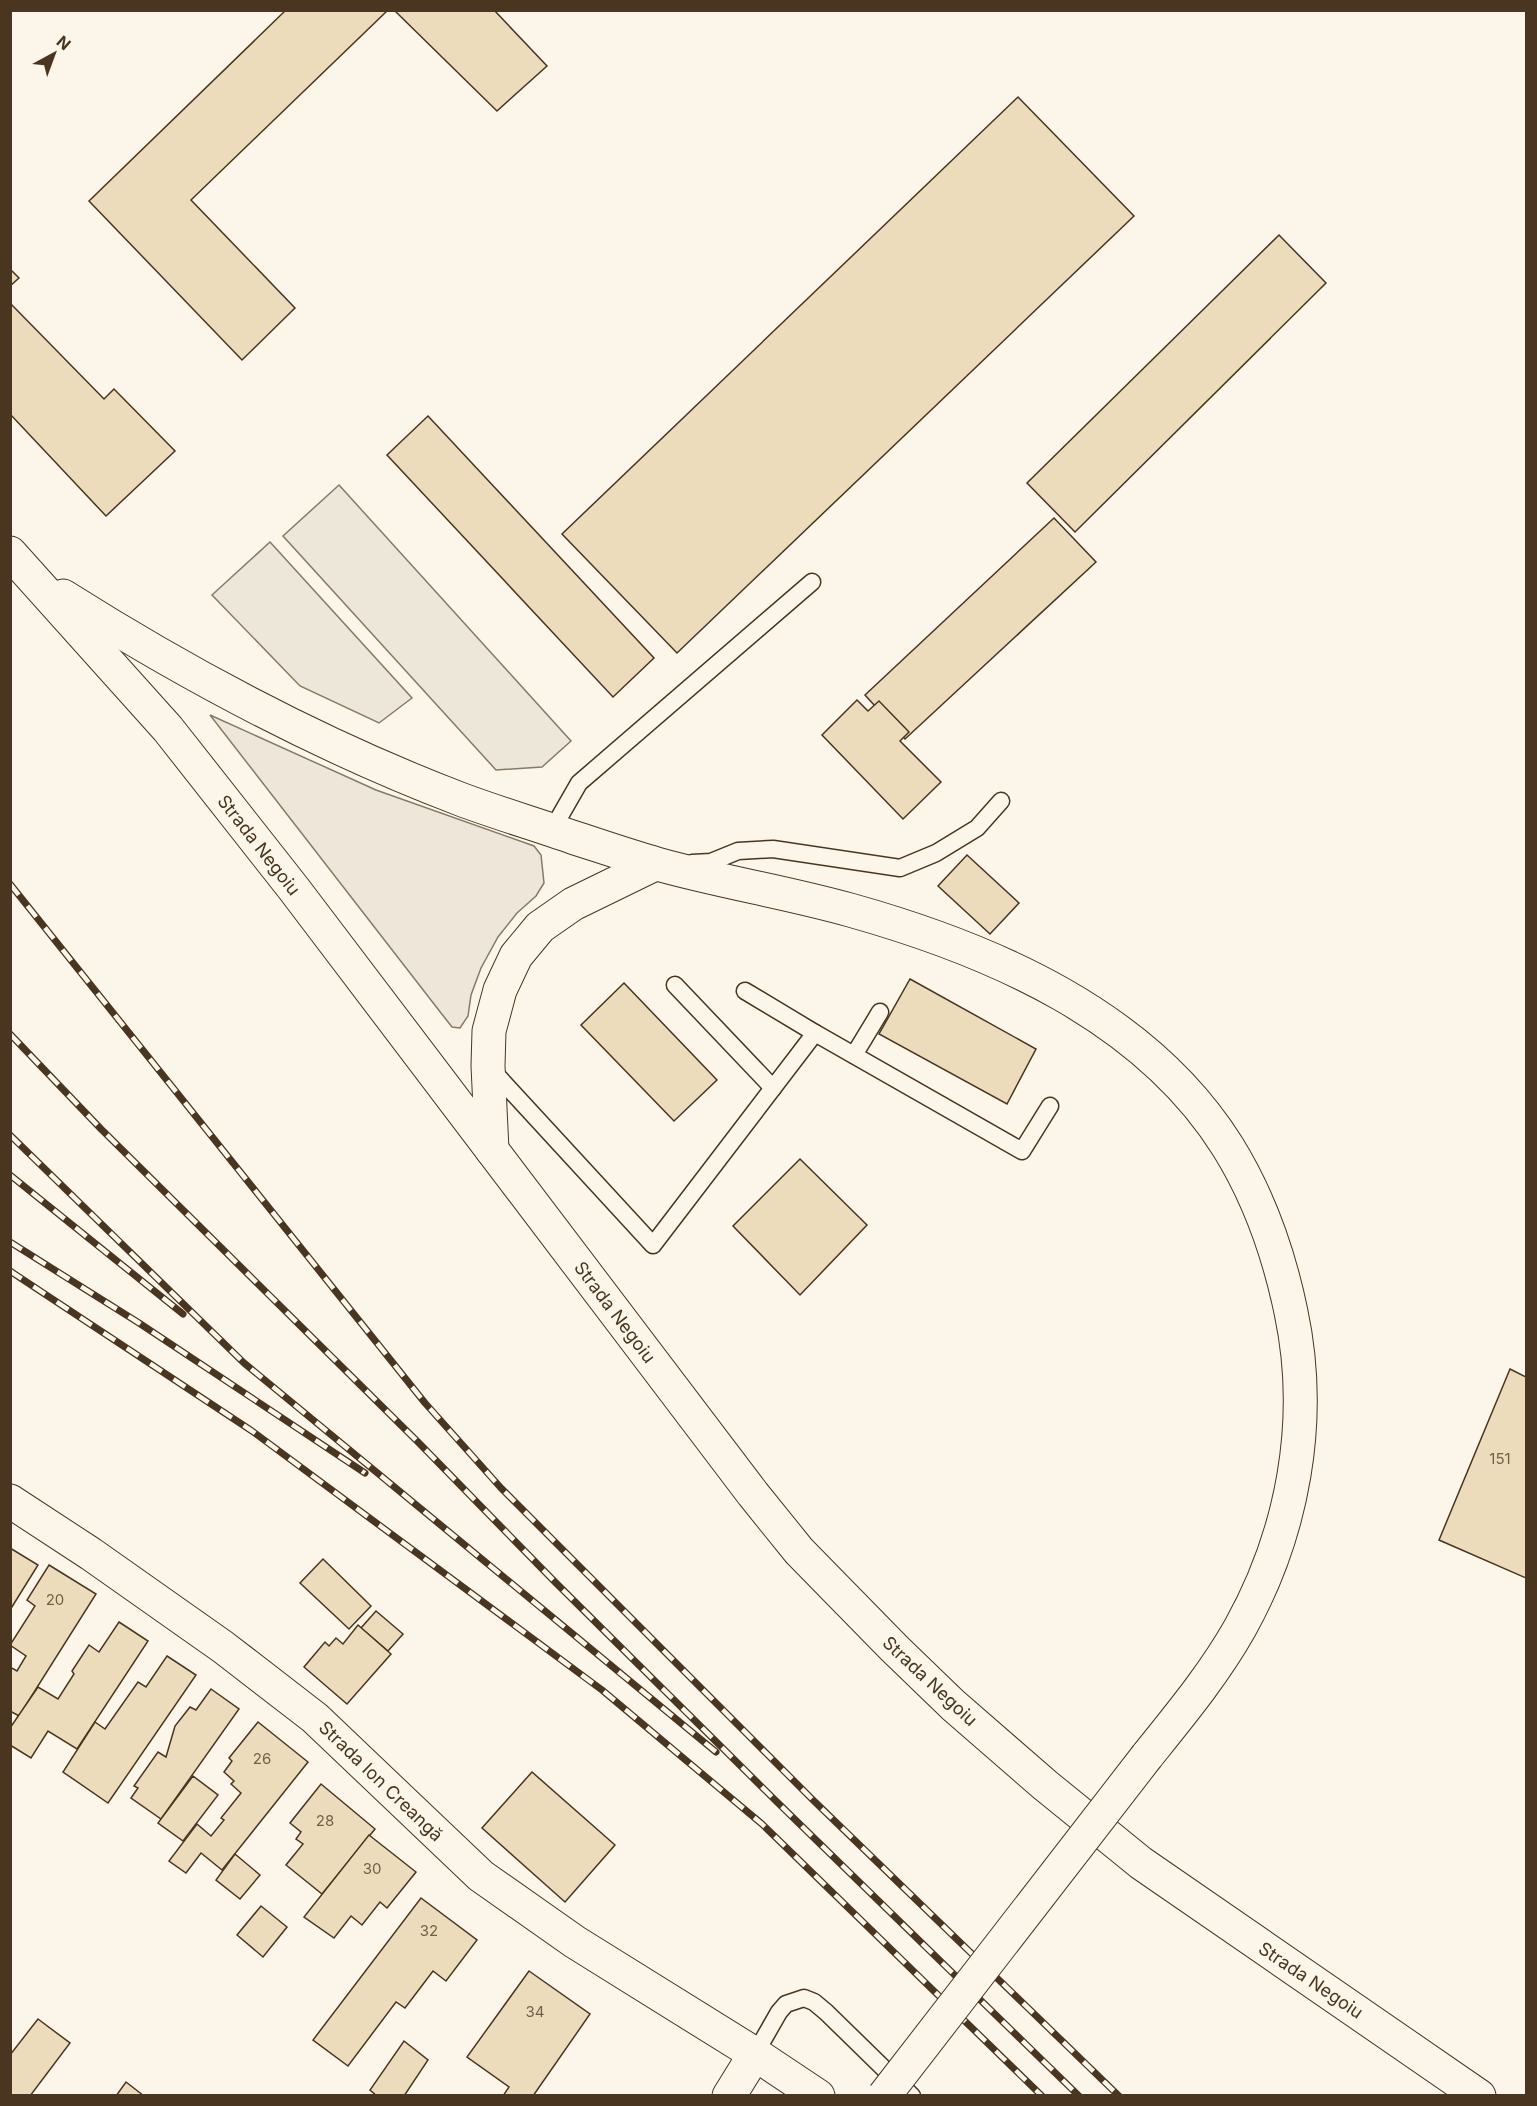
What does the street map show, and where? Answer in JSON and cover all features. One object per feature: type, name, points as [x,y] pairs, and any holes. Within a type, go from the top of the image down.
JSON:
[{"type":"main road","name":"Strada Negoiu","points":[[10,553],[168,729],[294,889],[753,1494],[807,1558],[953,1705],[1045,1785],[1141,1863],[1479,2096]]},
{"type":"main road","points":[[32,577],[186,669],[280,719],[376,765],[462,800],[655,864],[760,887],[864,915],[947,942],[1021,973],[1070,999],[1119,1032],[1161,1065],[1195,1101],[1227,1145],[1250,1186],[1268,1228],[1278,1260],[1295,1330],[1300,1372],[1301,1413],[1298,1455],[1275,1550],[1239,1630],[1190,1703],[884,2096]]},
{"type":"main road","points":[[492,1150],[488,1066],[489,1031],[497,1001],[516,956],[540,927],[573,904],[655,864]]},
{"type":"main road","name":"Strada Ion Creangă","points":[[10,1501],[91,1554],[223,1647],[315,1719],[481,1876],[575,1942],[818,2096]]},
{"type":"main road","points":[[729,2096],[755,2054]]},
{"type":"lane","points":[[552,830],[579,783],[812,582]]},
{"type":"lane","points":[[655,864],[711,862],[738,851],[773,849],[900,868],[936,853],[977,828],[1001,801]]},
{"type":"lane","points":[[675,985],[773,1088]]},
{"type":"lane","points":[[745,991],[1022,1151],[1050,1107]]},
{"type":"lane","points":[[854,1055],[880,1012]]},
{"type":"lane","points":[[488,1066],[652,1245],[815,1033]]},
{"type":"lane","points":[[755,2054],[786,2004],[804,1998],[814,2002],[826,2012],[912,2096]]},
{"type":"shaded area","points":[[339,485],[571,741],[542,767],[496,770],[283,536]]},
{"type":"shaded area","points":[[270,542],[412,698],[379,723],[300,686],[212,595]]},
{"type":"shaded area","points":[[210,715],[376,790],[534,846],[541,855],[544,883],[536,896],[517,913],[498,937],[481,968],[471,995],[468,1016],[460,1028],[452,1027]]},
{"type":"building","points":[[286,10],[388,10],[191,200],[295,308],[242,360],[89,201]]},
{"type":"building","points":[[394,10],[494,10],[547,66],[497,111]]},
{"type":"building","points":[[1018,97],[1134,216],[677,653],[562,534]]},
{"type":"building","points":[[1279,235],[1326,283],[1075,532],[1027,483]]},
{"type":"building","points":[[10,269],[19,278],[10,286]]},
{"type":"building","points":[[10,303],[104,399],[114,389],[175,451],[106,516],[10,414]]},
{"type":"building","points":[[428,416],[654,658],[613,697],[387,455]]},
{"type":"building","points":[[1054,518],[1096,562],[905,739],[865,695]]},
{"type":"building","points":[[857,700],[868,711],[879,701],[909,732],[900,741],[941,782],[903,819],[822,735]]},
{"type":"building","points":[[967,855],[1019,903],[990,934],[938,886]]},
{"type":"building","points":[[910,979],[1036,1049],[1007,1104],[879,1034]]},
{"type":"building","points":[[624,983],[717,1080],[674,1121],[581,1025]]},
{"type":"building","points":[[800,1159],[867,1225],[800,1295],[733,1226]]},
{"type":"building","points":[[1510,1369],[1526,1377],[1526,1578],[1439,1540]]},
{"type":"building","points":[[10,1548],[38,1565],[10,1610]]},
{"type":"building","points":[[323,1559],[371,1606],[349,1629],[300,1583]]},
{"type":"building","points":[[49,1565],[96,1594],[19,1716],[10,1711],[10,1667],[17,1671],[26,1656],[10,1645],[35,1606],[27,1600]]},
{"type":"building","points":[[376,1611],[403,1634],[388,1651],[361,1628]]},
{"type":"building","points":[[119,1622],[148,1641],[77,1749],[48,1731],[31,1758],[10,1745],[10,1728],[38,1687],[58,1699],[89,1645],[99,1652]]},
{"type":"building","points":[[358,1625],[391,1654],[347,1704],[304,1667],[325,1642],[329,1646],[336,1638],[343,1644]]},
{"type":"building","points":[[167,1656],[196,1675],[108,1803],[63,1772],[95,1722],[105,1729],[138,1682],[146,1687]]},
{"type":"building","points":[[211,1689],[239,1709],[161,1819],[131,1798],[138,1788],[134,1786],[158,1752],[166,1757],[175,1726],[190,1707],[196,1710]]},
{"type":"building","points":[[258,1722],[308,1762],[222,1870],[201,1853],[186,1873],[169,1861],[197,1824],[211,1836],[224,1820],[221,1818],[241,1793],[231,1784],[234,1781],[224,1772],[232,1761],[229,1758]]},
{"type":"building","points":[[532,1772],[615,1845],[565,1902],[482,1828]]},
{"type":"building","points":[[193,1776],[218,1795],[183,1841],[158,1823]]},
{"type":"building","points":[[321,1784],[375,1829],[322,1894],[286,1865],[303,1844],[296,1839],[301,1832],[290,1823]]},
{"type":"building","points":[[369,1835],[416,1872],[387,1908],[380,1902],[362,1925],[351,1916],[334,1938],[304,1917]]},
{"type":"building","points":[[235,1854],[260,1875],[240,1899],[216,1880]]},
{"type":"building","points":[[421,1898],[477,1940],[446,1981],[433,1971],[405,2008],[396,2002],[348,2066],[313,2040]]},
{"type":"building","points":[[261,1906],[287,1927],[263,1957],[237,1935]]},
{"type":"building","points":[[529,1971],[590,2014],[533,2096],[503,2096],[509,2087],[467,2057]]},
{"type":"building","points":[[38,2019],[70,2043],[30,2096],[10,2096],[10,2055]]},
{"type":"building","points":[[404,2041],[428,2060],[404,2096],[377,2096],[370,2090]]},
{"type":"building","points":[[126,2082],[144,2096],[116,2096]]},
{"type":"railway","points":[[10,884],[425,1403],[501,1488],[814,1801],[1119,2096]]},
{"type":"railway","points":[[10,1034],[101,1129],[418,1442],[555,1582],[1079,2096]]},
{"type":"railway","points":[[10,1135],[244,1363],[716,1752]]},
{"type":"railway","points":[[10,1175],[183,1314]]},
{"type":"railway","points":[[10,1242],[139,1323],[365,1473]]},
{"type":"railway","points":[[10,1271],[252,1431],[602,1690],[762,1824],[1042,2096]]}]
